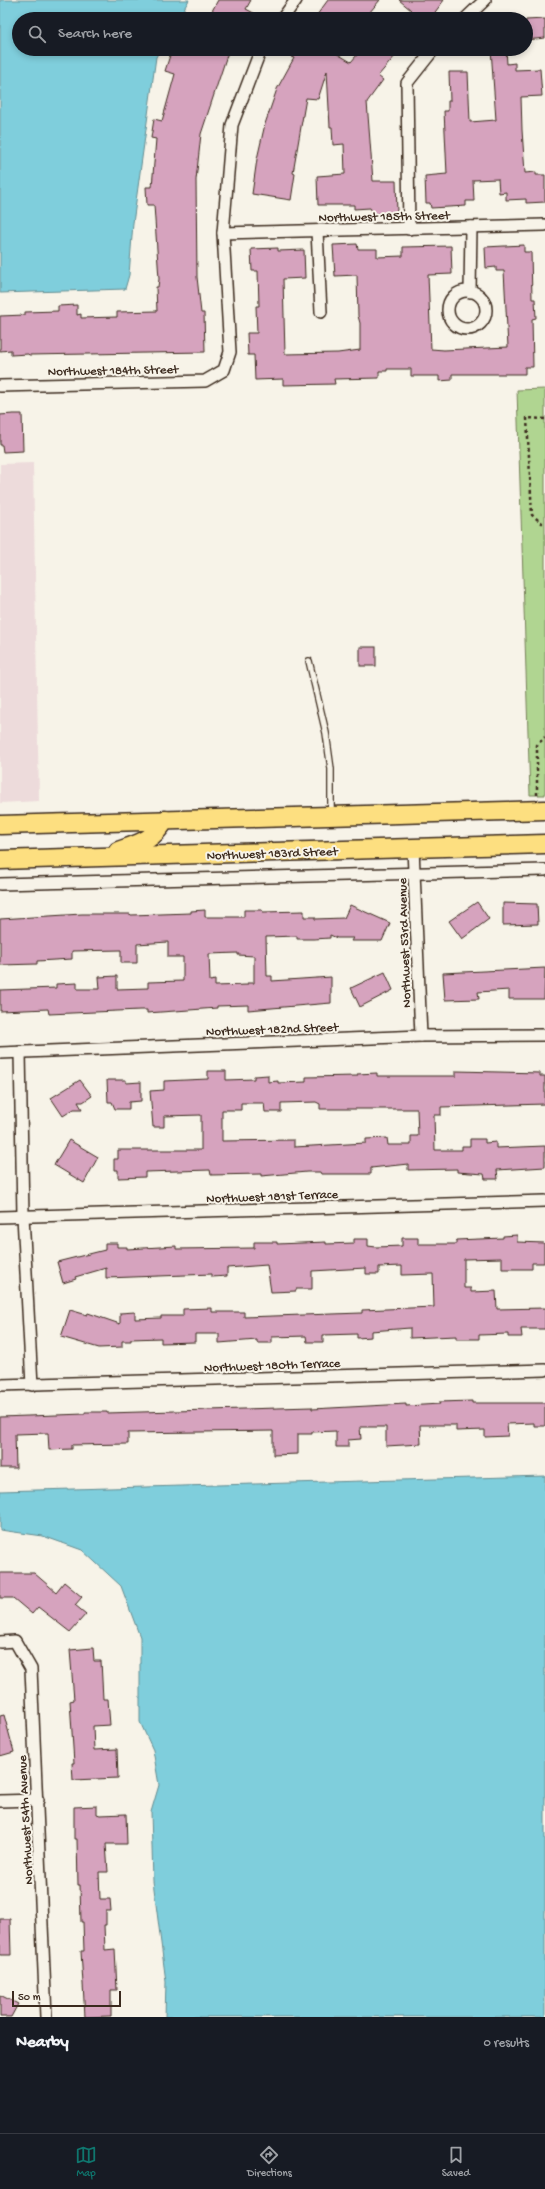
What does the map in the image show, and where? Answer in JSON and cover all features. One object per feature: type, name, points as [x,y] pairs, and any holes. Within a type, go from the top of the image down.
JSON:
[{"type":"main road","points":[[0,825],[331,816],[541,803]]},
{"type":"main road","points":[[100,857],[147,841],[157,833],[165,820]]},
{"type":"main road","name":"Northwest 183rd Street","points":[[0,860],[545,844]]},
{"type":"street","points":[[287,12],[296,0]]},
{"type":"street","points":[[472,12],[485,0]]},
{"type":"street","points":[[223,233],[232,125],[258,56]]},
{"type":"street","points":[[409,229],[407,83],[428,56]]},
{"type":"street","name":"Northwest 185th Street","points":[[223,233],[545,225]]},
{"type":"street","points":[[470,292],[471,227]]},
{"type":"street","points":[[318,230],[320,312]]},
{"type":"street","name":"Northwest 184th Street","points":[[0,386],[205,381],[224,370],[230,352],[223,233]]},
{"type":"street","name":"Northwest 53rd Avenue","points":[[413,848],[421,1036]]},
{"type":"street","points":[[0,884],[414,872],[545,870]]},
{"type":"street","name":"Northwest 182nd Street","points":[[0,1053],[421,1036],[545,1035]]},
{"type":"street","points":[[20,1052],[23,1216],[32,1385]]},
{"type":"street","name":"Northwest 181st Terrace","points":[[0,1217],[545,1201]]},
{"type":"street","name":"Northwest 180th Terrace","points":[[0,1385],[545,1370]]},
{"type":"street","name":"Northwest 54th Avenue","points":[[0,1642],[15,1642],[31,1668],[31,1698],[38,1800],[46,2017]]},
{"type":"street","points":[[0,1801],[38,1800]]},
{"type":"lane","points":[[309,661],[326,733],[331,769],[331,816]]},
{"type":"path","points":[[545,419],[527,418],[532,515],[542,523],[545,523]]},
{"type":"path","points":[[541,803],[537,745],[545,737]]},
{"type":"shaded area","points":[[33,463],[39,801],[0,803],[0,464]]},
{"type":"green space","points":[[545,389],[545,795],[530,795],[517,390]]},
{"type":"water","points":[[0,0],[189,0],[182,12],[12,12],[12,56],[157,56],[133,223],[129,275],[125,289],[0,293]]},
{"type":"water","points":[[545,1476],[545,2017],[165,2017],[166,1982],[153,1881],[151,1812],[159,1785],[153,1750],[140,1722],[140,1637],[121,1586],[82,1550],[43,1536],[0,1530],[0,1491]]},
{"type":"building","points":[[218,0],[251,0],[246,9],[252,12],[212,11]]},
{"type":"building","points":[[328,0],[380,0],[370,12],[319,12]]},
{"type":"building","points":[[399,0],[444,0],[435,12],[409,12],[411,10]]},
{"type":"building","points":[[545,19],[545,38],[533,39],[533,20]]},
{"type":"building","points":[[170,56],[227,56],[201,134],[196,180],[197,277],[201,313],[204,313],[205,352],[11,355],[11,350],[0,351],[0,316],[25,315],[25,312],[58,311],[58,306],[77,305],[77,315],[81,314],[81,318],[117,317],[117,312],[157,311],[156,287],[158,287],[159,279],[154,205],[147,205],[146,187],[152,187],[156,139],[151,138],[154,119],[162,121],[175,74],[165,71]]},
{"type":"building","points":[[341,56],[351,62],[356,56],[395,56],[378,76],[383,80],[367,102],[373,181],[396,181],[397,213],[374,214],[370,208],[354,209],[354,205],[318,205],[317,176],[345,174],[344,144],[333,145],[332,127],[330,127],[327,71],[318,99],[306,98],[293,173],[295,174],[291,200],[252,194],[257,159],[265,124],[277,89],[294,58],[291,57]]},
{"type":"building","points":[[491,56],[506,56],[507,64],[515,63],[515,70],[540,69],[542,96],[521,97],[522,130],[525,173],[536,172],[536,175],[545,175],[545,202],[526,203],[526,199],[506,200],[506,192],[499,193],[498,179],[473,180],[474,201],[466,201],[466,206],[431,208],[430,203],[426,203],[425,176],[447,174],[444,111],[448,111],[448,101],[450,101],[449,72],[468,72],[470,122],[496,120]]},
{"type":"building","points":[[357,244],[358,249],[377,249],[377,257],[403,256],[403,247],[451,246],[452,274],[428,275],[431,349],[444,350],[508,347],[504,271],[496,271],[496,267],[486,268],[485,247],[524,245],[524,252],[531,252],[532,299],[535,299],[536,318],[532,319],[533,367],[525,367],[525,374],[452,374],[452,380],[439,381],[439,376],[411,376],[411,369],[387,369],[387,371],[379,371],[379,378],[334,379],[335,384],[283,385],[283,379],[255,380],[254,355],[248,355],[247,333],[257,333],[256,306],[259,306],[258,271],[252,271],[251,249],[278,248],[278,251],[304,250],[305,278],[283,279],[285,354],[338,353],[360,350],[360,323],[358,316],[357,275],[335,276],[333,245]]},
{"type":"building","points":[[22,414],[23,451],[3,452],[2,445],[0,445],[0,415]]},
{"type":"building","points":[[360,647],[376,647],[376,666],[360,666]]},
{"type":"building","points":[[477,902],[489,919],[462,939],[449,921]]},
{"type":"building","points":[[503,903],[537,904],[538,924],[503,925]]},
{"type":"building","points":[[350,905],[390,923],[382,941],[351,941],[353,938],[337,938],[330,935],[330,938],[314,939],[297,939],[297,936],[266,937],[267,976],[272,976],[272,981],[331,977],[331,1003],[248,1010],[248,1005],[217,1006],[217,1008],[147,1013],[147,1010],[49,1014],[48,1009],[0,1011],[0,990],[56,988],[56,984],[77,983],[77,989],[100,989],[99,977],[117,976],[117,989],[148,988],[148,982],[183,981],[183,957],[168,957],[168,942],[137,944],[137,963],[121,963],[121,950],[72,951],[72,959],[37,961],[37,964],[0,965],[0,919],[82,914],[131,915],[191,913],[191,911],[205,910],[205,917],[244,917],[244,910],[262,910],[263,912],[304,911],[304,917],[315,917],[315,919],[344,918]],"holes":[[[238,953],[238,955],[254,956],[254,983],[247,983],[247,985],[215,986],[215,980],[210,981],[209,954]]]},
{"type":"building","points":[[545,968],[544,999],[509,999],[509,990],[478,992],[479,999],[445,1000],[443,973]]},
{"type":"building","points":[[385,972],[393,990],[360,1007],[351,988]]},
{"type":"building","points":[[208,1071],[226,1071],[226,1080],[254,1079],[254,1076],[268,1075],[268,1082],[278,1081],[278,1083],[306,1082],[306,1077],[357,1076],[357,1074],[377,1073],[377,1076],[456,1076],[456,1071],[540,1073],[540,1076],[545,1076],[545,1104],[441,1107],[441,1115],[434,1115],[435,1150],[462,1150],[462,1146],[470,1146],[470,1139],[485,1139],[485,1143],[496,1142],[496,1148],[545,1146],[545,1167],[497,1170],[498,1179],[485,1179],[484,1174],[457,1172],[457,1169],[408,1170],[408,1164],[371,1168],[371,1174],[321,1174],[320,1172],[307,1172],[261,1176],[261,1174],[211,1175],[210,1170],[145,1172],[145,1177],[118,1178],[118,1170],[114,1170],[114,1159],[118,1159],[118,1150],[201,1150],[201,1115],[164,1116],[164,1127],[153,1127],[150,1091],[164,1090],[164,1081],[208,1079]],"holes":[[[316,1102],[320,1104],[320,1109],[417,1109],[418,1136],[411,1136],[411,1145],[388,1145],[387,1138],[366,1139],[366,1143],[294,1147],[294,1140],[222,1141],[222,1110],[241,1110],[241,1103],[264,1103],[265,1112],[281,1112],[281,1103]]]},
{"type":"building","points":[[80,1080],[92,1096],[83,1102],[78,1102],[82,1109],[74,1109],[63,1116],[51,1098]]},
{"type":"building","points":[[107,1080],[126,1080],[126,1083],[141,1082],[141,1101],[129,1102],[129,1109],[115,1109],[112,1102],[108,1102]]},
{"type":"building","points":[[69,1140],[98,1157],[84,1183],[54,1165]]},
{"type":"building","points":[[517,1235],[517,1242],[544,1243],[544,1263],[532,1263],[532,1269],[502,1269],[502,1258],[464,1259],[464,1288],[471,1288],[471,1292],[496,1291],[497,1309],[545,1308],[545,1329],[521,1329],[522,1337],[508,1337],[508,1334],[479,1335],[479,1339],[456,1339],[456,1336],[410,1338],[410,1328],[371,1331],[371,1337],[357,1338],[357,1334],[323,1335],[323,1342],[307,1342],[306,1336],[272,1337],[272,1343],[257,1343],[257,1340],[219,1343],[219,1334],[195,1334],[195,1342],[161,1343],[161,1338],[131,1339],[131,1341],[122,1341],[122,1347],[99,1348],[61,1337],[70,1310],[87,1315],[88,1313],[120,1324],[120,1313],[135,1312],[135,1319],[161,1318],[161,1316],[183,1316],[183,1309],[212,1308],[212,1312],[244,1312],[244,1317],[362,1313],[362,1310],[434,1307],[433,1274],[402,1275],[402,1266],[379,1267],[379,1274],[366,1274],[366,1268],[312,1271],[312,1289],[296,1289],[296,1291],[271,1292],[267,1265],[227,1268],[227,1276],[212,1277],[212,1274],[106,1278],[106,1268],[75,1277],[76,1279],[63,1283],[57,1262],[105,1250],[105,1243],[117,1243],[117,1247],[127,1247],[127,1249],[176,1246],[176,1249],[254,1248],[254,1242],[277,1242],[277,1244],[326,1242],[326,1244],[354,1243],[354,1239],[368,1239],[368,1246],[376,1247],[402,1246],[402,1238],[418,1238],[418,1244],[456,1244],[456,1240],[503,1238],[503,1236]]},
{"type":"building","points":[[472,1401],[472,1403],[545,1403],[545,1426],[534,1426],[534,1423],[507,1424],[508,1436],[485,1437],[485,1430],[456,1431],[456,1425],[420,1425],[421,1444],[386,1446],[386,1427],[360,1427],[361,1439],[348,1440],[348,1447],[336,1447],[336,1431],[312,1432],[312,1434],[298,1434],[298,1454],[273,1455],[273,1431],[128,1433],[128,1444],[72,1445],[72,1449],[49,1450],[48,1433],[15,1434],[16,1468],[0,1468],[0,1417],[85,1414],[85,1412],[107,1413],[312,1407],[312,1409],[406,1404],[406,1406],[440,1404],[439,1402]]},
{"type":"building","points":[[0,1573],[34,1573],[56,1592],[64,1582],[82,1597],[75,1605],[86,1614],[70,1632],[38,1607],[32,1614],[13,1598],[0,1598]]},
{"type":"building","points":[[93,1648],[94,1661],[101,1661],[103,1699],[108,1699],[110,1725],[93,1726],[94,1750],[117,1749],[118,1778],[73,1780],[72,1763],[74,1763],[70,1701],[74,1700],[70,1650]]},
{"type":"building","points":[[4,1715],[14,1752],[0,1756],[0,1716]]},
{"type":"building","points":[[97,1806],[97,1814],[100,1815],[126,1814],[127,1844],[106,1844],[108,1872],[99,1872],[100,1899],[110,1899],[111,1911],[106,1911],[106,1925],[104,1925],[105,1950],[115,1949],[117,1990],[111,1990],[111,2016],[85,2017],[81,1951],[84,1951],[83,1922],[81,1922],[80,1885],[78,1885],[77,1839],[74,1839],[74,1807]]},
{"type":"building","points":[[0,1919],[10,1919],[11,1955],[0,1955]]},
{"type":"building","points":[[0,1995],[18,2004],[11,2017],[0,2017]]}]
